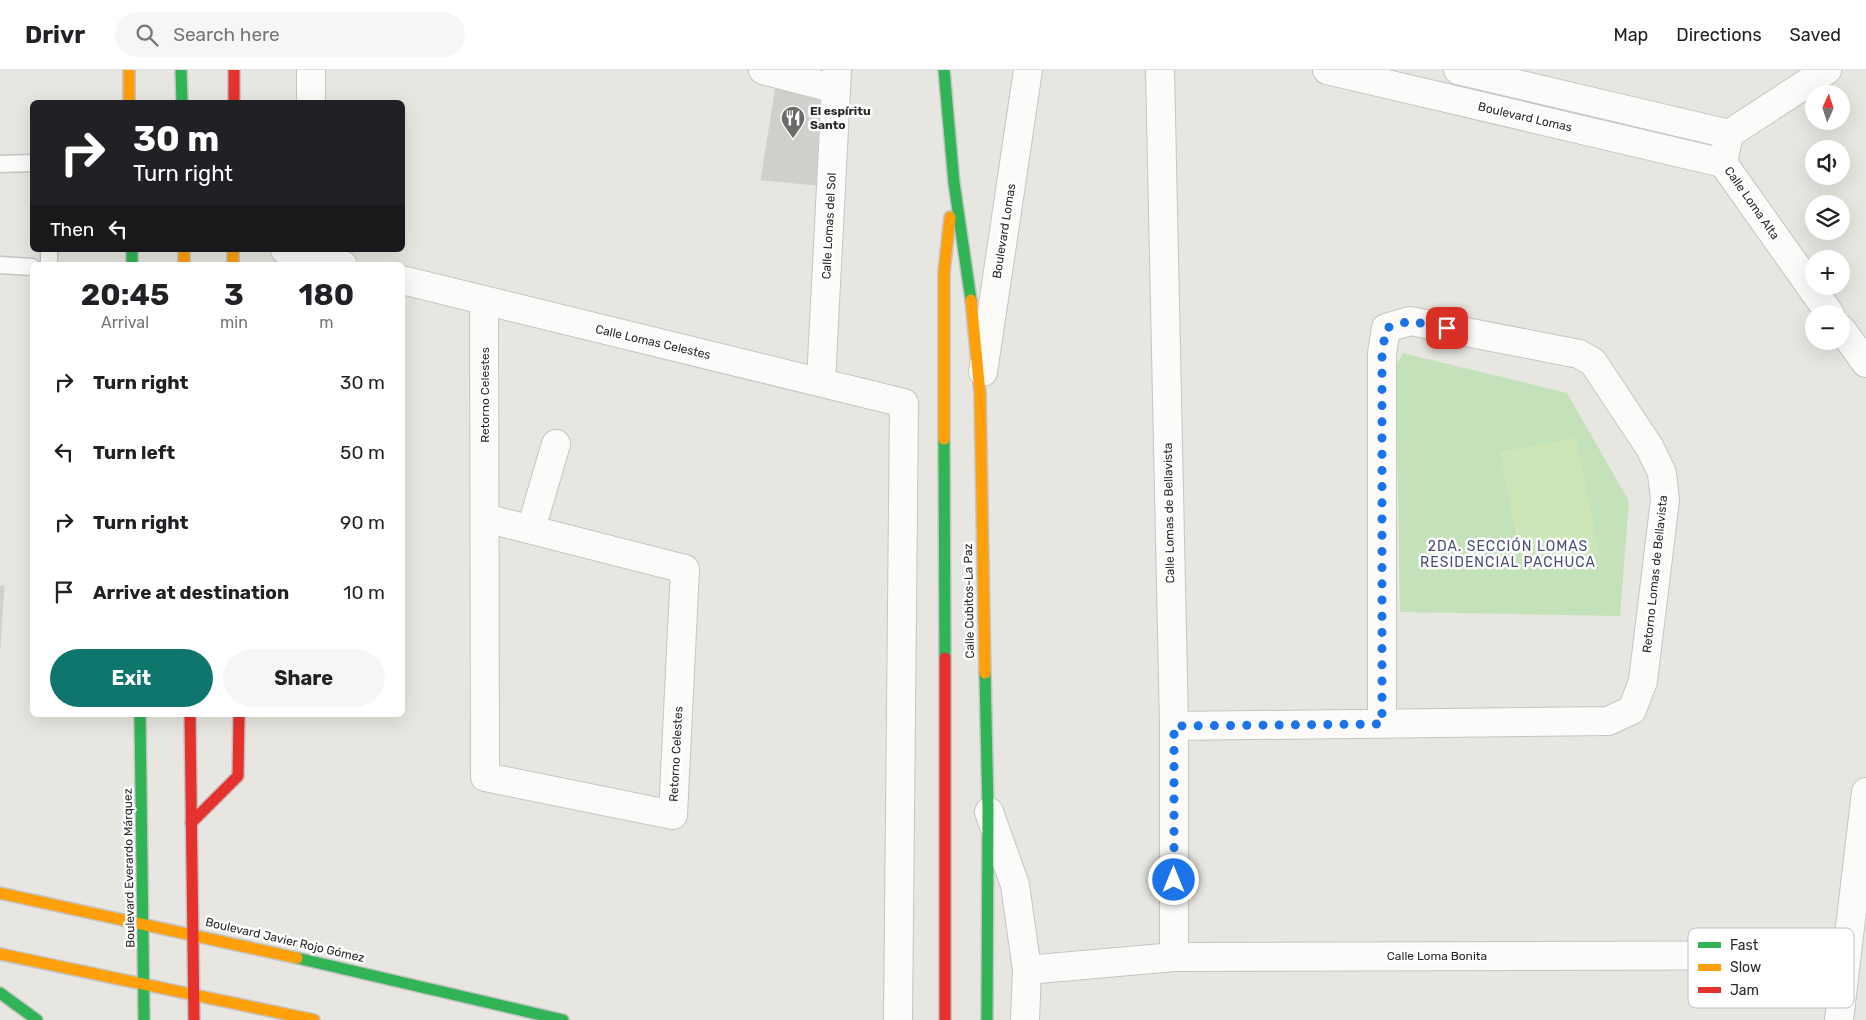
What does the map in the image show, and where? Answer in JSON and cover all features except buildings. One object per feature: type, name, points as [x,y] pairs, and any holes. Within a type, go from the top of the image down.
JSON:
[{"type":"main road","points":[[129,70],[129,100]]},
{"type":"main road","points":[[182,70],[182,100]]},
{"type":"main road","points":[[234,70],[234,100]]},
{"type":"main road","name":"Calle Cubitos-La Paz","points":[[944,70],[954,183],[969,274],[980,393],[988,810],[987,1020]]},
{"type":"main road","name":"Calle Cubitos-La Paz","points":[[945,1020],[944,272],[954,183]]},
{"type":"main road","name":"Boulevard Everardo Márquez","points":[[140,717],[144,1020]]},
{"type":"main road","points":[[190,717],[194,1020]]},
{"type":"main road","points":[[191,823],[238,776],[239,717]]},
{"type":"main road","name":"Boulevard Javier Rojo Gómez","points":[[0,893],[144,922],[563,1020]]},
{"type":"main road","points":[[0,954],[314,1020]]},
{"type":"main road","points":[[0,993],[37,1020]]},
{"type":"street","points":[[311,70],[311,100]]},
{"type":"street","points":[[763,70],[837,79]]},
{"type":"street","name":"Boulevard Lomas","points":[[980,393],[1028,70]]},
{"type":"street","name":"Calle Lomas de Bellavista","points":[[1160,70],[1174,726],[1174,957]]},
{"type":"street","name":"Boulevard Lomas","points":[[1326,70],[1723,164]]},
{"type":"street","points":[[1458,70],[1729,134],[1828,70]]},
{"type":"street","name":"Calle Lomas del Sol","points":[[821,382],[837,79]]},
{"type":"street","name":"Calle Loma Alta","points":[[1729,134],[1723,164],[1824,305]]},
{"type":"street","points":[[301,252],[333,262]]},
{"type":"street","name":"Calle Lomas Celestes","points":[[405,281],[904,403],[898,1020]]},
{"type":"street","name":"Retorno Celestes","points":[[484,301],[484,777],[672,815],[685,569],[485,518]]},
{"type":"street","name":"Retorno Lomas de Bellavista","points":[[1174,726],[1382,724],[1608,721],[1632,710],[1643,681],[1665,500],[1662,473],[1650,448],[1593,362],[1579,354],[1410,321],[1386,328],[1382,354],[1382,724]]},
{"type":"street","points":[[1850,342],[1866,364]]},
{"type":"street","points":[[531,529],[556,444]]},
{"type":"street","points":[[1849,928],[1866,792]]},
{"type":"street","points":[[988,810],[1015,885],[1028,970],[1024,1020]]},
{"type":"street","name":"Calle Loma Bonita","points":[[1028,970],[1174,957],[1688,955]]},
{"type":"lane","points":[[0,164],[30,162]]},
{"type":"lane","points":[[0,265],[30,267]]},
{"type":"green space","points":[[1403,353],[1567,393],[1629,501],[1620,616],[1400,612],[1396,365]]},
{"type":"green space","points":[[1576,438],[1599,554],[1523,569],[1500,452]]},
{"type":"traffic: fast","points":[[181,70],[182,100]]},
{"type":"traffic: fast","points":[[944,70],[954,183],[971,300]]},
{"type":"traffic: fast","points":[[132,252],[132,262]]},
{"type":"traffic: fast","points":[[944,439],[945,658]]},
{"type":"traffic: fast","points":[[985,673],[988,810],[987,1020]]},
{"type":"traffic: fast","points":[[140,717],[144,1020]]},
{"type":"traffic: fast","points":[[297,958],[563,1020]]},
{"type":"traffic: fast","points":[[0,993],[37,1020]]},
{"type":"traffic: slow","points":[[129,70],[129,100]]},
{"type":"traffic: slow","points":[[944,439],[944,272],[950,217]]},
{"type":"traffic: slow","points":[[184,252],[184,262]]},
{"type":"traffic: slow","points":[[233,252],[233,262]]},
{"type":"traffic: slow","points":[[971,300],[980,393],[985,673]]},
{"type":"traffic: slow","points":[[0,893],[297,958]]},
{"type":"traffic: slow","points":[[0,954],[314,1020]]},
{"type":"traffic: jam","points":[[234,70],[234,100]]},
{"type":"traffic: jam","points":[[945,658],[945,1020]]},
{"type":"traffic: jam","points":[[190,717],[194,1020]]},
{"type":"traffic: jam","points":[[191,823],[238,776],[239,717]]},
{"type":"place","name":"El espíritu Santo","points":[[793,139]]},
{"type":"district","name":"2DA. SECCIÓN LOMAS RESIDENCIAL PACHUCA","points":[[1508,554]]},
{"type":"route","points":[[1174,880],[1174,726],[1382,724],[1382,354],[1386,328],[1410,321],[1447,328]]}]
